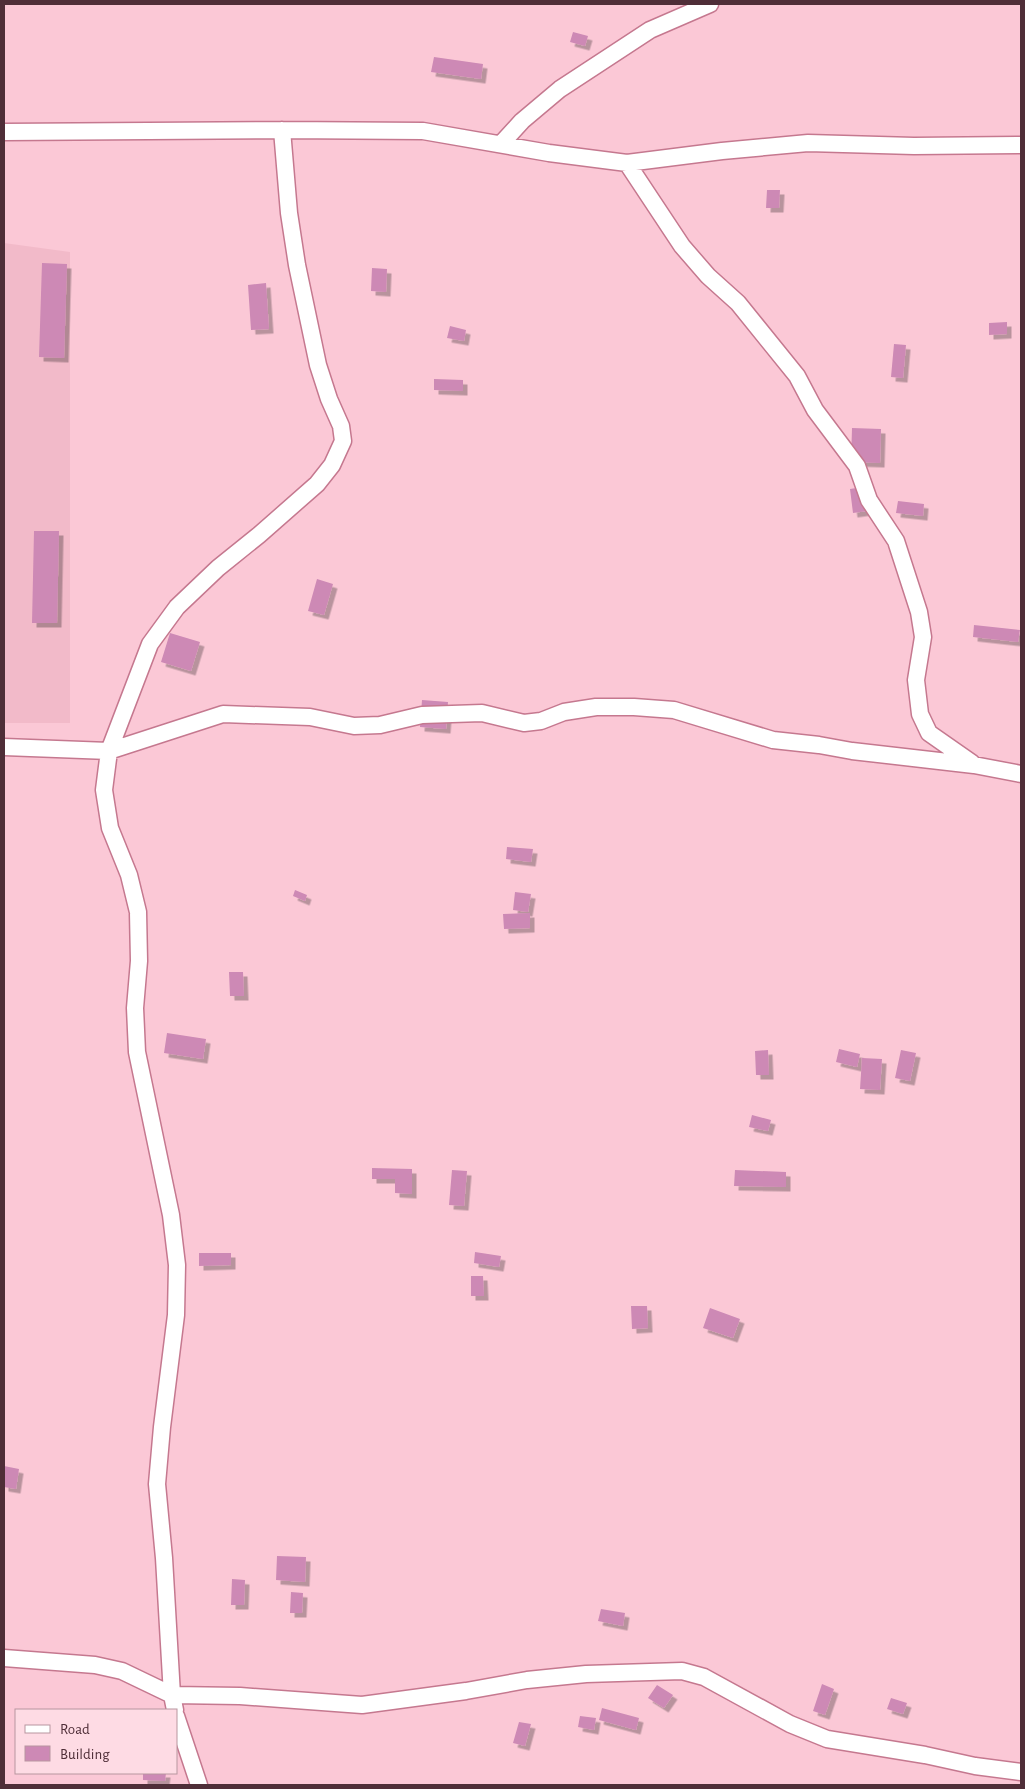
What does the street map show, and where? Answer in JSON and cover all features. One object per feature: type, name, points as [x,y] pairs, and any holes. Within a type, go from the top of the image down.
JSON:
[{"type":"street","points":[[501,144],[522,121],[560,89],[650,30],[710,4]]},
{"type":"street","points":[[173,1703],[164,1558],[157,1484],[176,1314],[177,1265],[171,1215],[137,1052],[135,1008],[139,961],[138,912],[128,875],[110,828],[104,790],[109,751],[150,644],[177,608],[218,568],[259,535],[316,484],[332,466],[343,441],[341,426],[329,399],[318,365],[296,265],[289,213],[282,130]]},
{"type":"street","points":[[4,132],[423,131],[549,153],[627,163],[808,143],[914,146],[1021,145]]},
{"type":"street","points":[[627,163],[682,246],[708,276],[738,303],[797,376],[815,410],[857,466],[869,500],[896,541],[919,612],[923,637],[916,680],[920,714],[929,733],[974,765]]},
{"type":"street","points":[[4,747],[109,751],[224,714],[310,717],[354,726],[380,725],[422,715],[482,713],[524,723],[541,721],[564,712],[596,707],[634,706],[674,710],[773,740],[974,765],[1021,774]]},
{"type":"street","points":[[4,1658],[95,1665],[122,1671],[173,1703],[240,1696],[362,1705],[466,1691],[527,1680],[586,1674],[682,1671],[704,1677],[790,1724],[827,1739],[925,1755],[975,1766],[1021,1772]]},
{"type":"street","points":[[178,1722],[199,1785]]},
{"type":"shaded area","points":[[4,243],[70,252],[70,723],[4,723]]},
{"type":"building","points":[[573,32],[588,36],[585,46],[570,42]]},
{"type":"building","points":[[434,57],[483,64],[481,79],[431,72]]},
{"type":"building","points":[[767,190],[780,190],[779,208],[766,208]]},
{"type":"building","points":[[42,263],[67,264],[64,358],[39,357]]},
{"type":"building","points":[[372,268],[387,269],[386,292],[371,291]]},
{"type":"building","points":[[266,283],[269,329],[251,330],[248,285]]},
{"type":"building","points":[[1007,322],[1007,334],[989,335],[989,323]]},
{"type":"building","points":[[450,326],[466,330],[464,341],[447,338]]},
{"type":"building","points":[[894,344],[906,345],[903,378],[891,377]]},
{"type":"building","points":[[434,379],[463,380],[463,391],[434,390]]},
{"type":"building","points":[[852,428],[881,429],[880,463],[851,462]]},
{"type":"building","points":[[863,487],[867,511],[853,513],[850,489]]},
{"type":"building","points":[[898,501],[924,504],[923,516],[896,513]]},
{"type":"building","points":[[34,531],[59,531],[57,623],[32,623]]},
{"type":"building","points":[[317,579],[333,584],[324,615],[308,611]]},
{"type":"building","points":[[974,625],[1020,630],[1018,642],[973,637]]},
{"type":"building","points":[[170,633],[200,642],[191,671],[161,662]]},
{"type":"building","points":[[422,700],[448,702],[446,729],[420,727]]},
{"type":"building","points":[[507,847],[533,849],[531,862],[506,859]]},
{"type":"building","points":[[295,890],[307,895],[305,901],[293,896]]},
{"type":"building","points":[[515,892],[531,894],[528,912],[513,910]]},
{"type":"building","points":[[530,913],[530,928],[504,929],[503,914]]},
{"type":"building","points":[[229,972],[243,972],[244,996],[230,996]]},
{"type":"building","points":[[167,1033],[206,1039],[203,1059],[164,1053]]},
{"type":"building","points":[[839,1049],[860,1054],[857,1067],[836,1062]]},
{"type":"building","points":[[768,1050],[769,1075],[756,1075],[755,1051]]},
{"type":"building","points":[[901,1050],[916,1053],[910,1081],[895,1078]]},
{"type":"building","points":[[862,1058],[882,1059],[880,1090],[860,1089]]},
{"type":"building","points":[[752,1115],[771,1120],[768,1131],[749,1127]]},
{"type":"building","points":[[372,1168],[412,1169],[412,1194],[395,1193],[395,1179],[372,1179]]},
{"type":"building","points":[[452,1170],[467,1171],[464,1206],[449,1205]]},
{"type":"building","points":[[735,1170],[786,1172],[786,1187],[734,1186]]},
{"type":"building","points":[[475,1252],[501,1256],[499,1267],[474,1263]]},
{"type":"building","points":[[199,1253],[231,1253],[231,1265],[199,1266]]},
{"type":"building","points":[[471,1276],[483,1276],[484,1296],[471,1296]]},
{"type":"building","points":[[631,1306],[647,1306],[648,1328],[632,1329]]},
{"type":"building","points":[[710,1308],[740,1319],[733,1338],[703,1328]]},
{"type":"building","points":[[4,1466],[19,1469],[16,1489],[4,1487]]},
{"type":"building","points":[[277,1556],[306,1557],[305,1582],[276,1580]]},
{"type":"building","points":[[232,1579],[245,1580],[244,1605],[231,1605]]},
{"type":"building","points":[[291,1592],[303,1593],[302,1613],[290,1613]]},
{"type":"building","points":[[601,1609],[625,1613],[623,1626],[598,1621]]},
{"type":"building","points":[[822,1684],[834,1689],[825,1715],[813,1711]]},
{"type":"building","points":[[657,1685],[673,1695],[664,1708],[648,1698]]},
{"type":"building","points":[[891,1698],[907,1703],[903,1714],[887,1709]]},
{"type":"building","points":[[602,1708],[639,1718],[636,1730],[599,1720]]},
{"type":"building","points":[[580,1716],[596,1718],[594,1730],[578,1727]]},
{"type":"building","points":[[519,1722],[531,1724],[525,1746],[513,1743]]},
{"type":"building","points":[[143,1774],[166,1774],[165,1781],[143,1780]]}]
